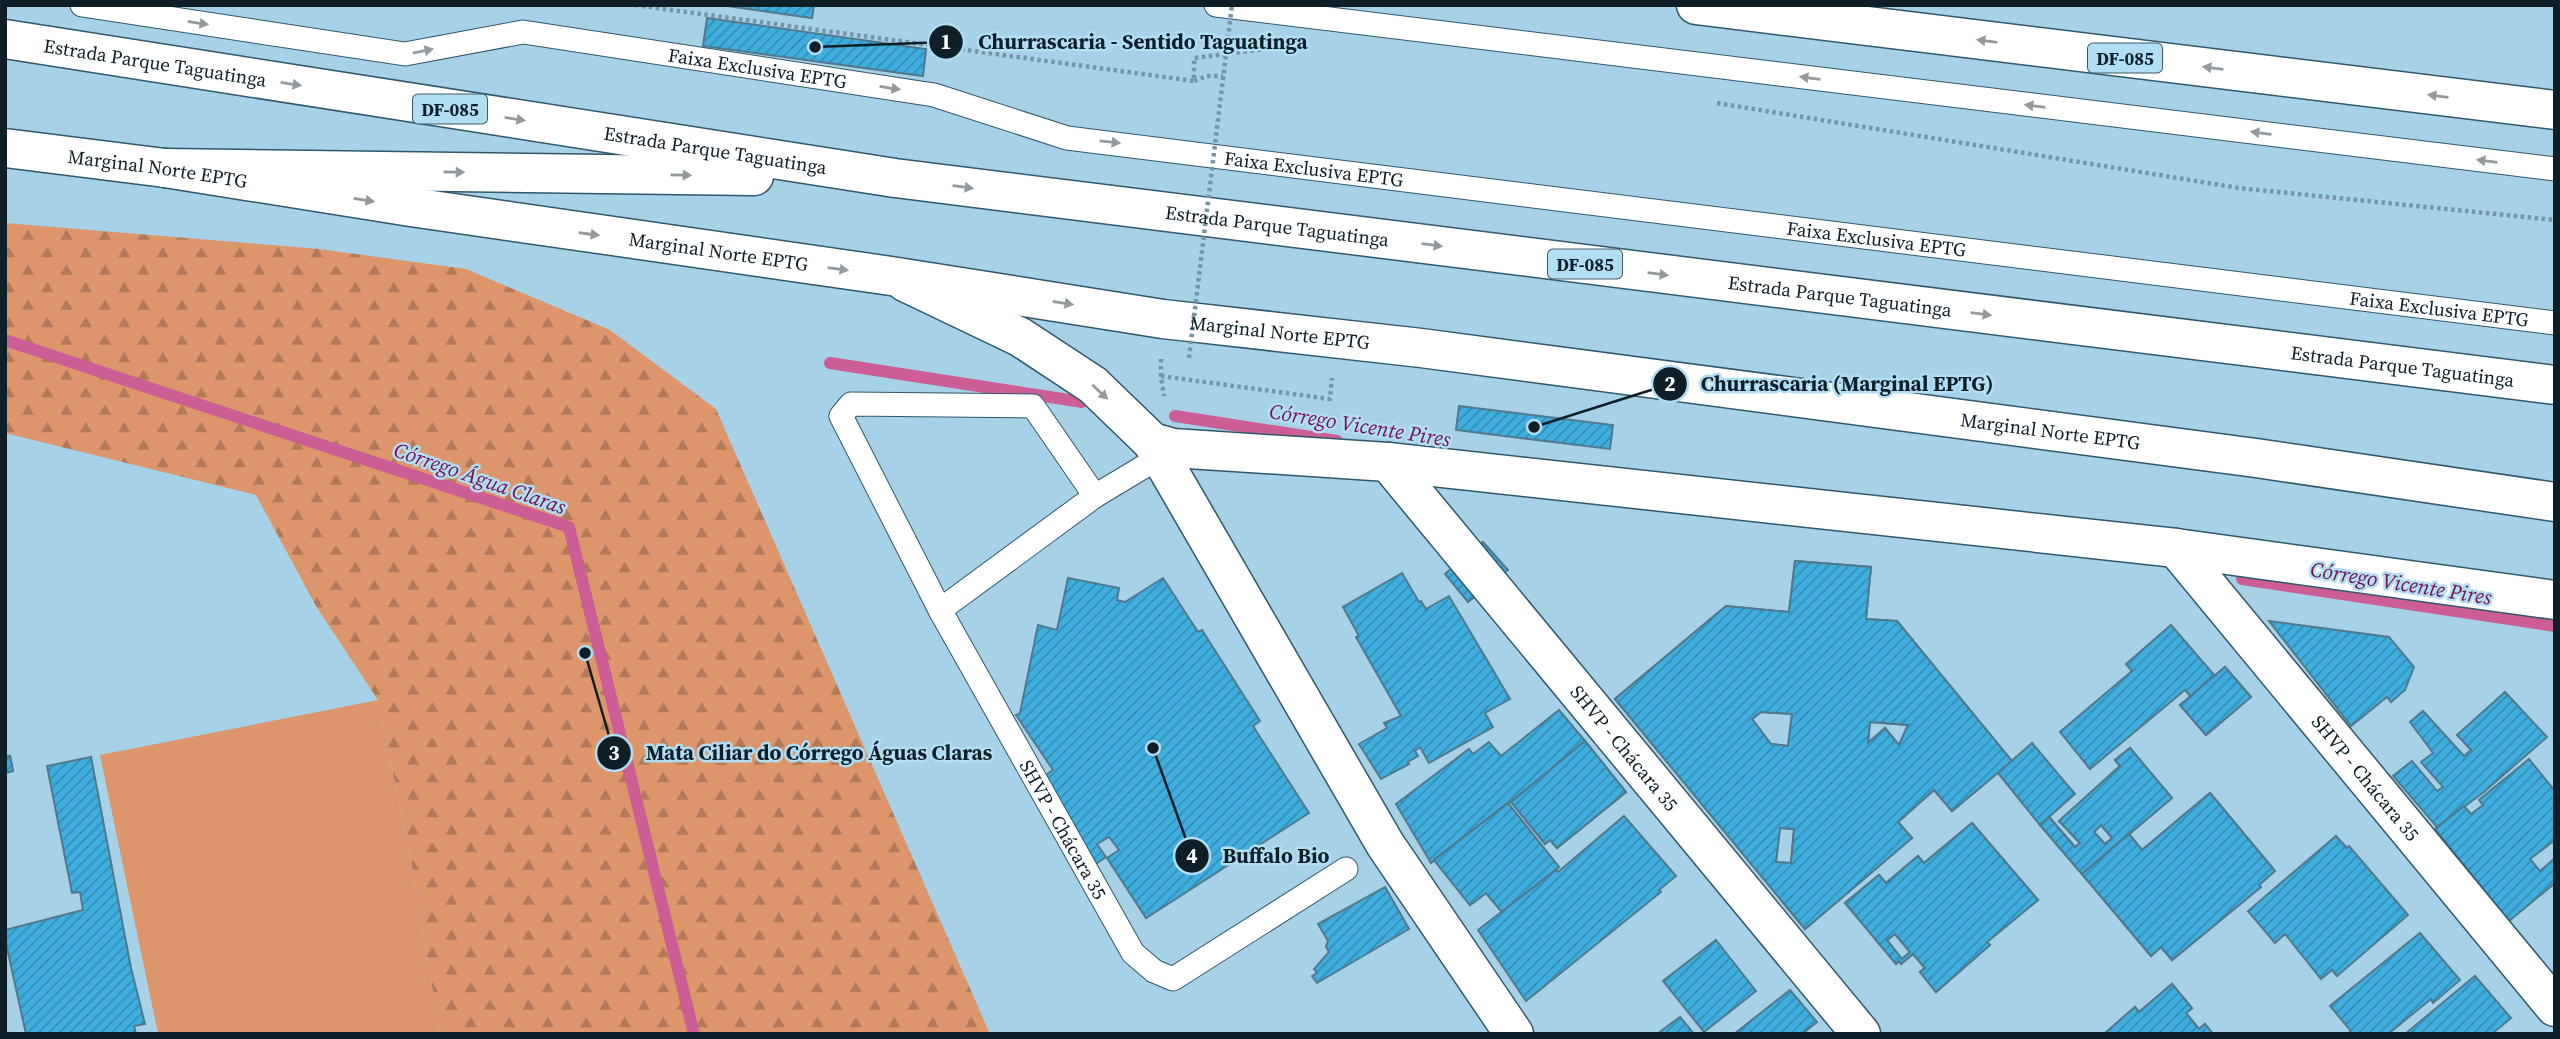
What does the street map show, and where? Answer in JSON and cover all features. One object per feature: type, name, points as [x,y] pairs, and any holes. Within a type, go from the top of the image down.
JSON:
[{"type":"main road","name":"DF-085","points":[[1696,5],[2555,110]]},
{"type":"main road","name":"Estrada Parque Taguatinga","points":[[5,39],[895,178],[2555,385]]},
{"type":"main road","name":"Marginal Norte EPTG","points":[[5,148],[165,168],[1163,319],[1421,348],[2256,457],[2555,502]]},
{"type":"main road","points":[[165,168],[895,178]]},
{"type":"main road","points":[[891,276],[1020,337],[1093,385],[1161,449],[1385,844],[1514,1034]]},
{"type":"main road","points":[[1161,449],[1388,462],[2176,548],[2555,600]]},
{"type":"main road","name":"SHVP - Chácara 35","points":[[1388,462],[1861,1034]]},
{"type":"main road","name":"SHVP - Chácara 35","points":[[2176,548],[2555,1007]]},
{"type":"lane","name":"Faixa Exclusiva EPTG","points":[[82,5],[405,54],[523,32],[934,95],[1067,138],[2555,323]]},
{"type":"lane","points":[[1216,5],[2555,169]]},
{"type":"lane","points":[[1095,496],[1033,406],[851,404],[841,416],[940,610],[1161,449]]},
{"type":"lane","name":"SHVP - Chácara 35","points":[[940,610],[1133,953],[1154,971],[1173,979],[1346,869]]},
{"type":"path","points":[[635,5],[1194,81],[1207,76],[1223,76]]},
{"type":"path","points":[[1202,360],[1189,358],[1232,5]]},
{"type":"path","points":[[1194,81],[1194,58],[1276,48]]},
{"type":"path","points":[[1716,103],[2239,188],[2555,220]]},
{"type":"path","points":[[1161,449],[1163,319]]},
{"type":"path","points":[[1161,376],[1330,398],[1332,374]]},
{"type":"green space","points":[[5,223],[319,249],[466,269],[610,330],[716,409],[990,1034],[440,1034],[412,866],[378,700],[316,606],[256,495],[5,433]]},
{"type":"green space","points":[[378,700],[412,866],[440,1034],[158,1034],[100,755]]},
{"type":"building","points":[[720,5],[814,5],[812,18]]},
{"type":"building","points":[[707,18],[926,49],[923,76],[703,46]]},
{"type":"building","points":[[1459,406],[1613,425],[1610,449],[1456,430]]},
{"type":"building","points":[[1483,542],[1508,570],[1468,602],[1445,574]]},
{"type":"building","points":[[1795,561],[1871,567],[1866,619],[1897,621],[2012,761],[1952,811],[1934,790],[1898,822],[1912,838],[1805,929],[1615,699],[1726,606],[1789,612]],"holes":[[[1761,712],[1792,714],[1788,746],[1771,744],[1752,719]],[[1870,722],[1908,725],[1899,745],[1885,728],[1868,743]],[[1780,828],[1794,829],[1791,863],[1776,862]]]},
{"type":"building","points":[[1795,561],[1871,567],[1866,619],[1897,621],[2012,761],[1952,811],[1934,790],[1898,822],[1912,838],[1805,929],[1615,699],[1726,606],[1789,612]],"holes":[[[1761,712],[1792,714],[1788,746],[1771,744],[1752,719]],[[1870,722],[1908,725],[1899,745],[1885,728],[1868,743]],[[1780,828],[1794,829],[1791,863],[1776,862]]]},
{"type":"building","points":[[1402,573],[1426,609],[1449,596],[1510,699],[1485,713],[1493,727],[1429,763],[1420,747],[1415,751],[1418,756],[1408,762],[1409,764],[1381,779],[1359,744],[1387,728],[1384,723],[1401,716],[1356,637],[1359,636],[1343,607]]},
{"type":"building","points":[[1068,578],[1119,588],[1117,600],[1125,602],[1163,578],[1198,632],[1202,630],[1260,721],[1253,726],[1309,813],[1146,918],[1107,858],[1119,850],[1109,837],[1097,844],[1106,857],[1091,867],[1036,781],[1053,770],[1016,715],[1020,713],[1038,625],[1057,630]]},
{"type":"building","points":[[2269,621],[2389,637],[2414,667],[2405,690],[2391,702],[2387,697],[2351,726]]},
{"type":"building","points":[[2171,625],[2215,676],[2191,697],[2185,690],[2090,769],[2060,732],[2132,671],[2126,664]]},
{"type":"building","points":[[2225,667],[2251,697],[2206,735],[2180,705]]},
{"type":"building","points":[[2225,667],[2251,697],[2206,735],[2180,705]]},
{"type":"building","points":[[2505,692],[2547,737],[2484,792],[2437,827],[2393,776],[2412,761],[2437,791],[2443,787],[2421,762],[2433,753],[2410,722],[2423,711],[2464,756],[2471,750],[2457,735]]},
{"type":"building","points":[[1559,710],[1585,741],[1533,785],[1431,863],[1396,804],[1469,749],[1473,754],[1489,742],[1501,756]]},
{"type":"building","points":[[1585,741],[1626,792],[1557,848],[1550,840],[1545,844],[1511,802]]},
{"type":"building","points":[[1585,741],[1626,792],[1557,848],[1550,840],[1545,844],[1511,802]]},
{"type":"building","points":[[2032,743],[2075,794],[2040,825],[1998,773]]},
{"type":"building","points":[[2130,748],[2172,798],[2082,874],[2040,825],[2049,817],[2075,847],[2080,843],[2059,821],[2120,766],[2115,760]],"holes":[[[2101,825],[2112,838],[2105,844],[2094,832]]]},
{"type":"building","points":[[2130,748],[2172,798],[2082,874],[2040,825],[2049,817],[2075,847],[2080,843],[2059,821],[2120,766],[2115,760]],"holes":[[[2101,825],[2112,838],[2105,844],[2094,832]]]},
{"type":"building","points":[[10,756],[13,771],[5,773],[5,757]]},
{"type":"building","points":[[10,756],[13,771],[5,773],[5,757]]},
{"type":"building","points":[[91,757],[131,968],[145,1024],[134,1026],[136,1034],[26,1034],[5,930],[83,910],[80,892],[72,893],[47,766]]},
{"type":"building","points":[[2529,759],[2555,791],[2555,840],[2530,859],[2540,871],[2555,858],[2555,883],[2509,921],[2435,829],[2464,806],[2471,814],[2483,805],[2479,800]]},
{"type":"building","points":[[2210,793],[2275,871],[2259,885],[2261,887],[2172,960],[2161,947],[2151,956],[2082,874],[2129,834],[2142,850]]},
{"type":"building","points":[[2210,793],[2275,871],[2259,885],[2261,887],[2172,960],[2161,947],[2151,956],[2082,874],[2129,834],[2142,850]]},
{"type":"building","points":[[1508,803],[1559,867],[1502,912],[1486,893],[1470,905],[1434,860]]},
{"type":"building","points":[[1508,803],[1559,867],[1502,912],[1486,893],[1470,905],[1434,860]]},
{"type":"building","points":[[1624,816],[1676,876],[1659,890],[1661,892],[1526,1001],[1478,930],[1556,870],[1558,872]]},
{"type":"building","points":[[1972,823],[2038,900],[1987,942],[1990,945],[1936,992],[1920,972],[1925,968],[1913,954],[1901,964],[1899,961],[1896,964],[1845,903],[1879,875],[1886,883],[1918,856],[1924,863]],"holes":[[[1895,934],[1910,952],[1902,959],[1887,940]]]},
{"type":"building","points":[[1972,823],[2038,900],[1987,942],[1990,945],[1936,992],[1920,972],[1925,968],[1913,954],[1901,964],[1899,961],[1896,964],[1845,903],[1879,875],[1886,883],[1918,856],[1924,863]],"holes":[[[1895,934],[1910,952],[1902,959],[1887,940]]]},
{"type":"building","points":[[2336,836],[2347,848],[2349,846],[2408,915],[2337,976],[2332,970],[2321,979],[2285,934],[2275,943],[2248,911]]},
{"type":"building","points":[[1385,887],[1409,929],[1317,983],[1312,976],[1317,973],[1314,969],[1329,952],[1326,947],[1328,941],[1318,924]]},
{"type":"building","points":[[2420,933],[2460,980],[2433,1003],[2431,999],[2388,1034],[2347,1034],[2351,1031],[2330,1006]]},
{"type":"building","points":[[1716,940],[1756,991],[1704,1032],[1663,981]]},
{"type":"building","points":[[2475,976],[2511,1018],[2492,1034],[2405,1034]]},
{"type":"building","points":[[2172,984],[2192,1008],[2186,1013],[2199,1029],[2205,1024],[2213,1034],[2104,1034],[2135,1007],[2139,1012]]},
{"type":"building","points":[[2172,984],[2192,1008],[2186,1013],[2199,1029],[2205,1024],[2213,1034],[2104,1034],[2135,1007],[2139,1012]]},
{"type":"building","points":[[1790,990],[1817,1022],[1802,1034],[1734,1034]]},
{"type":"building","points":[[1680,1017],[1694,1034],[1658,1034],[1661,1031]]},
{"type":"waterway","name":"Córrego Água Claras","points":[[5,340],[569,527],[694,1034]]},
{"type":"waterway","name":"Córrego Vicente Pires","points":[[830,363],[1082,402]]},
{"type":"waterway","name":"Córrego Vicente Pires","points":[[1175,416],[1337,441]]},
{"type":"waterway","name":"Córrego Vicente Pires","points":[[2242,579],[2555,626]]},
{"type":"place","name":"Churrascaria - Sentido Taguatinga","points":[[815,47]]},
{"type":"place","name":"Churrascaria (Marginal EPTG)","points":[[1534,427]]},
{"type":"place","name":"Mata Ciliar do Córrego Águas Claras","points":[[585,653]]},
{"type":"place","name":"Buffalo Bio","points":[[1153,748]]}]
